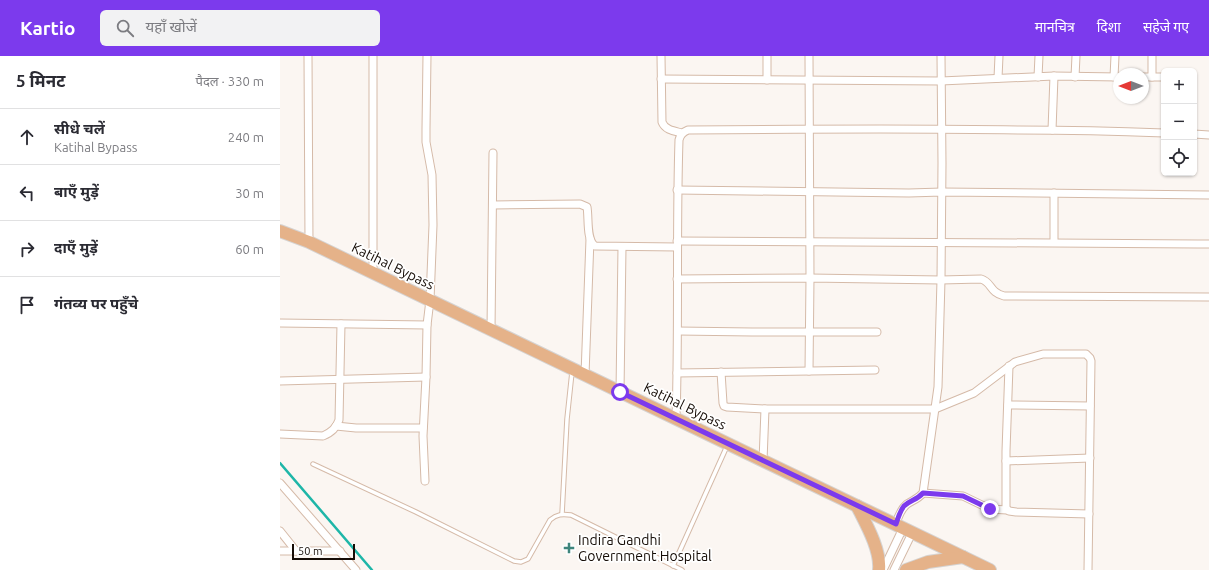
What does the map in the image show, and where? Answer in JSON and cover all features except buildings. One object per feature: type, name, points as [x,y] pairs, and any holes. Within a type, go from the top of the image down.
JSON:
[{"type":"main road","name":"Katihal Bypass","points":[[280,231],[309,242],[374,273],[990,570]]},
{"type":"main road","points":[[857,506],[869,530],[880,564],[879,570]]},
{"type":"main road","points":[[906,570],[928,562],[963,557]]},
{"type":"street","points":[[308,56],[307,111],[309,242]]},
{"type":"street","points":[[373,56],[374,273]]},
{"type":"street","points":[[425,481],[423,428],[433,224],[432,175],[426,142],[427,56]]},
{"type":"street","points":[[660,56],[663,126],[682,133]]},
{"type":"street","points":[[767,56],[767,80]]},
{"type":"street","points":[[809,56],[809,371]]},
{"type":"street","points":[[894,570],[904,528],[901,512],[905,505],[918,498],[923,493],[938,387],[942,192],[941,56]]},
{"type":"street","points":[[998,78],[999,56]]},
{"type":"street","points":[[1038,77],[1039,56]]},
{"type":"street","points":[[1075,77],[1076,56]]},
{"type":"street","points":[[1114,56],[1116,68]]},
{"type":"street","points":[[1152,56],[1152,77],[1161,77]]},
{"type":"street","points":[[660,79],[941,80],[1054,76],[1113,77]]},
{"type":"street","points":[[1052,130],[1054,76]]},
{"type":"street","points":[[676,418],[678,372],[677,190],[679,140],[682,133],[688,130],[809,129],[1052,130],[1161,133]]},
{"type":"street","points":[[1197,134],[1209,135]]},
{"type":"street","points":[[491,330],[493,153]]},
{"type":"street","points":[[677,190],[1209,195]]},
{"type":"street","points":[[1054,193],[1054,242]]},
{"type":"street","points":[[493,205],[580,204],[587,207],[590,238],[585,375]]},
{"type":"street","points":[[590,238],[592,244],[595,246],[622,247],[677,244],[810,242],[1054,242],[1209,244]]},
{"type":"street","points":[[620,392],[622,247]]},
{"type":"street","points":[[678,279],[981,279],[984,280],[995,292],[1004,296],[1209,297]]},
{"type":"street","points":[[280,323],[427,325]]},
{"type":"street","points":[[280,434],[323,436],[329,433],[336,426],[338,420],[341,324]]},
{"type":"street","points":[[678,331],[877,332]]},
{"type":"street","points":[[722,372],[723,403],[724,406],[727,407],[765,409],[935,409],[974,393],[1015,362],[1044,354],[1086,354],[1091,361],[1088,570]]},
{"type":"street","points":[[1007,510],[1006,461],[1010,366]]},
{"type":"street","points":[[678,372],[875,370]]},
{"type":"street","points":[[280,381],[426,377]]},
{"type":"street","points":[[1008,405],[1090,406]]},
{"type":"street","points":[[763,461],[765,409]]},
{"type":"street","points":[[336,426],[356,428],[423,428]]},
{"type":"street","points":[[1006,461],[1090,458]]},
{"type":"street","points":[[280,483],[356,570]]},
{"type":"street","points":[[923,493],[963,496],[990,509],[1016,512],[1089,514]]},
{"type":"street","points":[[883,570],[904,528]]},
{"type":"street","points":[[280,531],[296,551]]},
{"type":"street","points":[[280,551],[340,551]]},
{"type":"lane","points":[[562,514],[567,418],[573,369]]},
{"type":"lane","points":[[673,566],[728,444]]},
{"type":"lane","points":[[313,464],[416,512],[514,561],[521,562],[528,559],[550,520],[555,516],[562,514],[571,516],[682,570]]},
{"type":"waterway","points":[[280,463],[372,570]]},
{"type":"place","name":"Indira Gandhi Government Hospital","points":[[569,548]]},
{"type":"route","points":[[620,392],[896,524],[905,505],[918,498],[923,493],[963,496],[990,509]]}]
